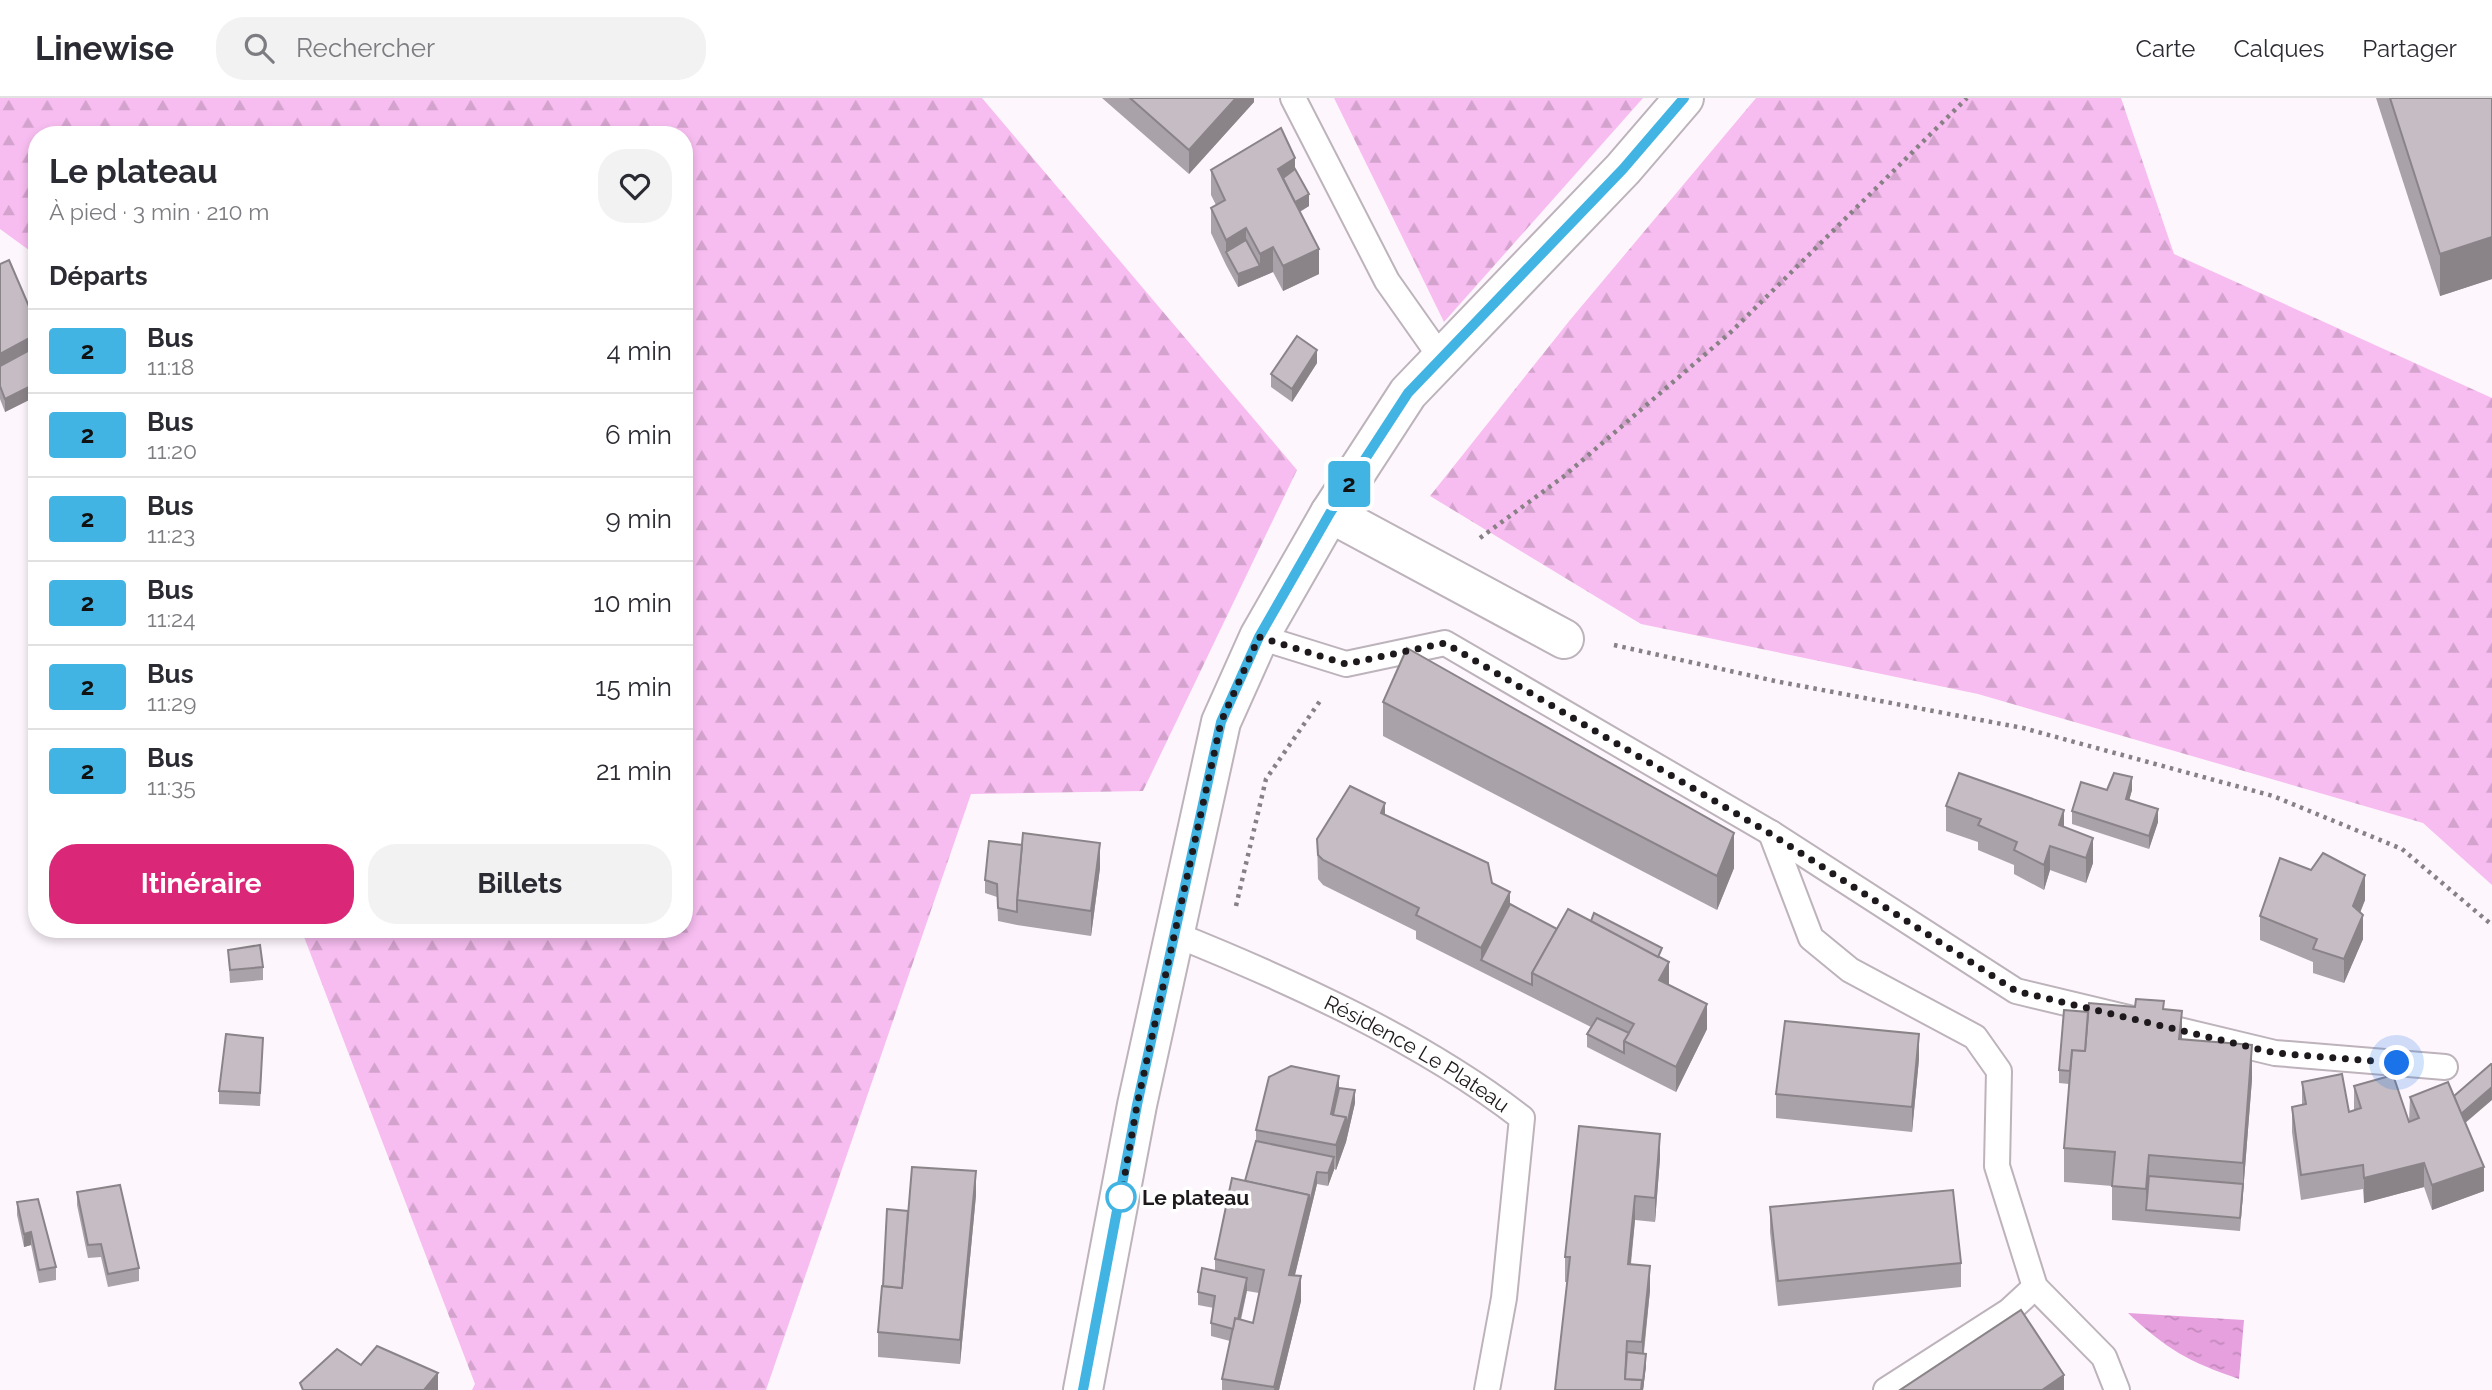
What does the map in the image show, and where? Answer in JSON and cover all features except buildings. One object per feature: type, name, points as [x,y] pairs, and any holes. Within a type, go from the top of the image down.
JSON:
[{"type":"street","points":[[1083,1390],[1137,1105],[1221,722],[1259,637],[1330,513],[1408,393],[1623,169],[1684,98]]},
{"type":"street","points":[[1330,513],[1564,639]]},
{"type":"lane","points":[[1293,98],[1387,281],[1442,359]]},
{"type":"lane","points":[[1259,637],[1346,664],[1445,643],[1771,834],[2016,991],[2275,1053],[2445,1067]]},
{"type":"lane","points":[[1771,834],[1811,937],[1850,970],[1975,1037],[1999,1071],[1997,1166],[2035,1286],[2104,1357],[2117,1390]]},
{"type":"lane","name":"Résidence Le Plateau","points":[[1174,934],[1289,982],[1474,1080],[1522,1118],[1504,1298],[1487,1390]]},
{"type":"lane","points":[[1886,1390],[2009,1311],[2035,1286]]},
{"type":"path","points":[[1477,540],[1563,477],[1731,332],[1967,98]]},
{"type":"path","points":[[1564,639],[1615,645],[1775,681],[2024,729],[2273,796],[2402,849],[2492,925]]},
{"type":"green space","points":[[0,98],[982,98],[1297,470],[1143,791],[971,794],[766,1390],[472,1390],[475,1384],[304,938],[693,938],[693,126],[28,126],[28,249],[0,229]]},
{"type":"green space","points":[[1334,98],[1643,98],[1444,322]]},
{"type":"green space","points":[[1756,98],[2121,98],[2174,254],[2492,398],[2492,885],[2423,823],[1978,694],[1641,624],[1430,496],[1570,320]]},
{"type":"water","points":[[2128,1313],[2244,1320],[2239,1379],[2206,1367],[2179,1353]]},
{"type":"bus line","name":"2","points":[[1083,1390],[1137,1105],[1221,722],[1259,637],[1330,513],[1408,393],[1623,169],[1684,98]]},
{"type":"place","name":"Le plateau","points":[[1121,1197]]},
{"type":"route","points":[[1121,1197],[1137,1105],[1221,722],[1259,637],[1346,664],[1445,643],[1771,834],[2016,991],[2275,1053],[2397,1063]]}]
